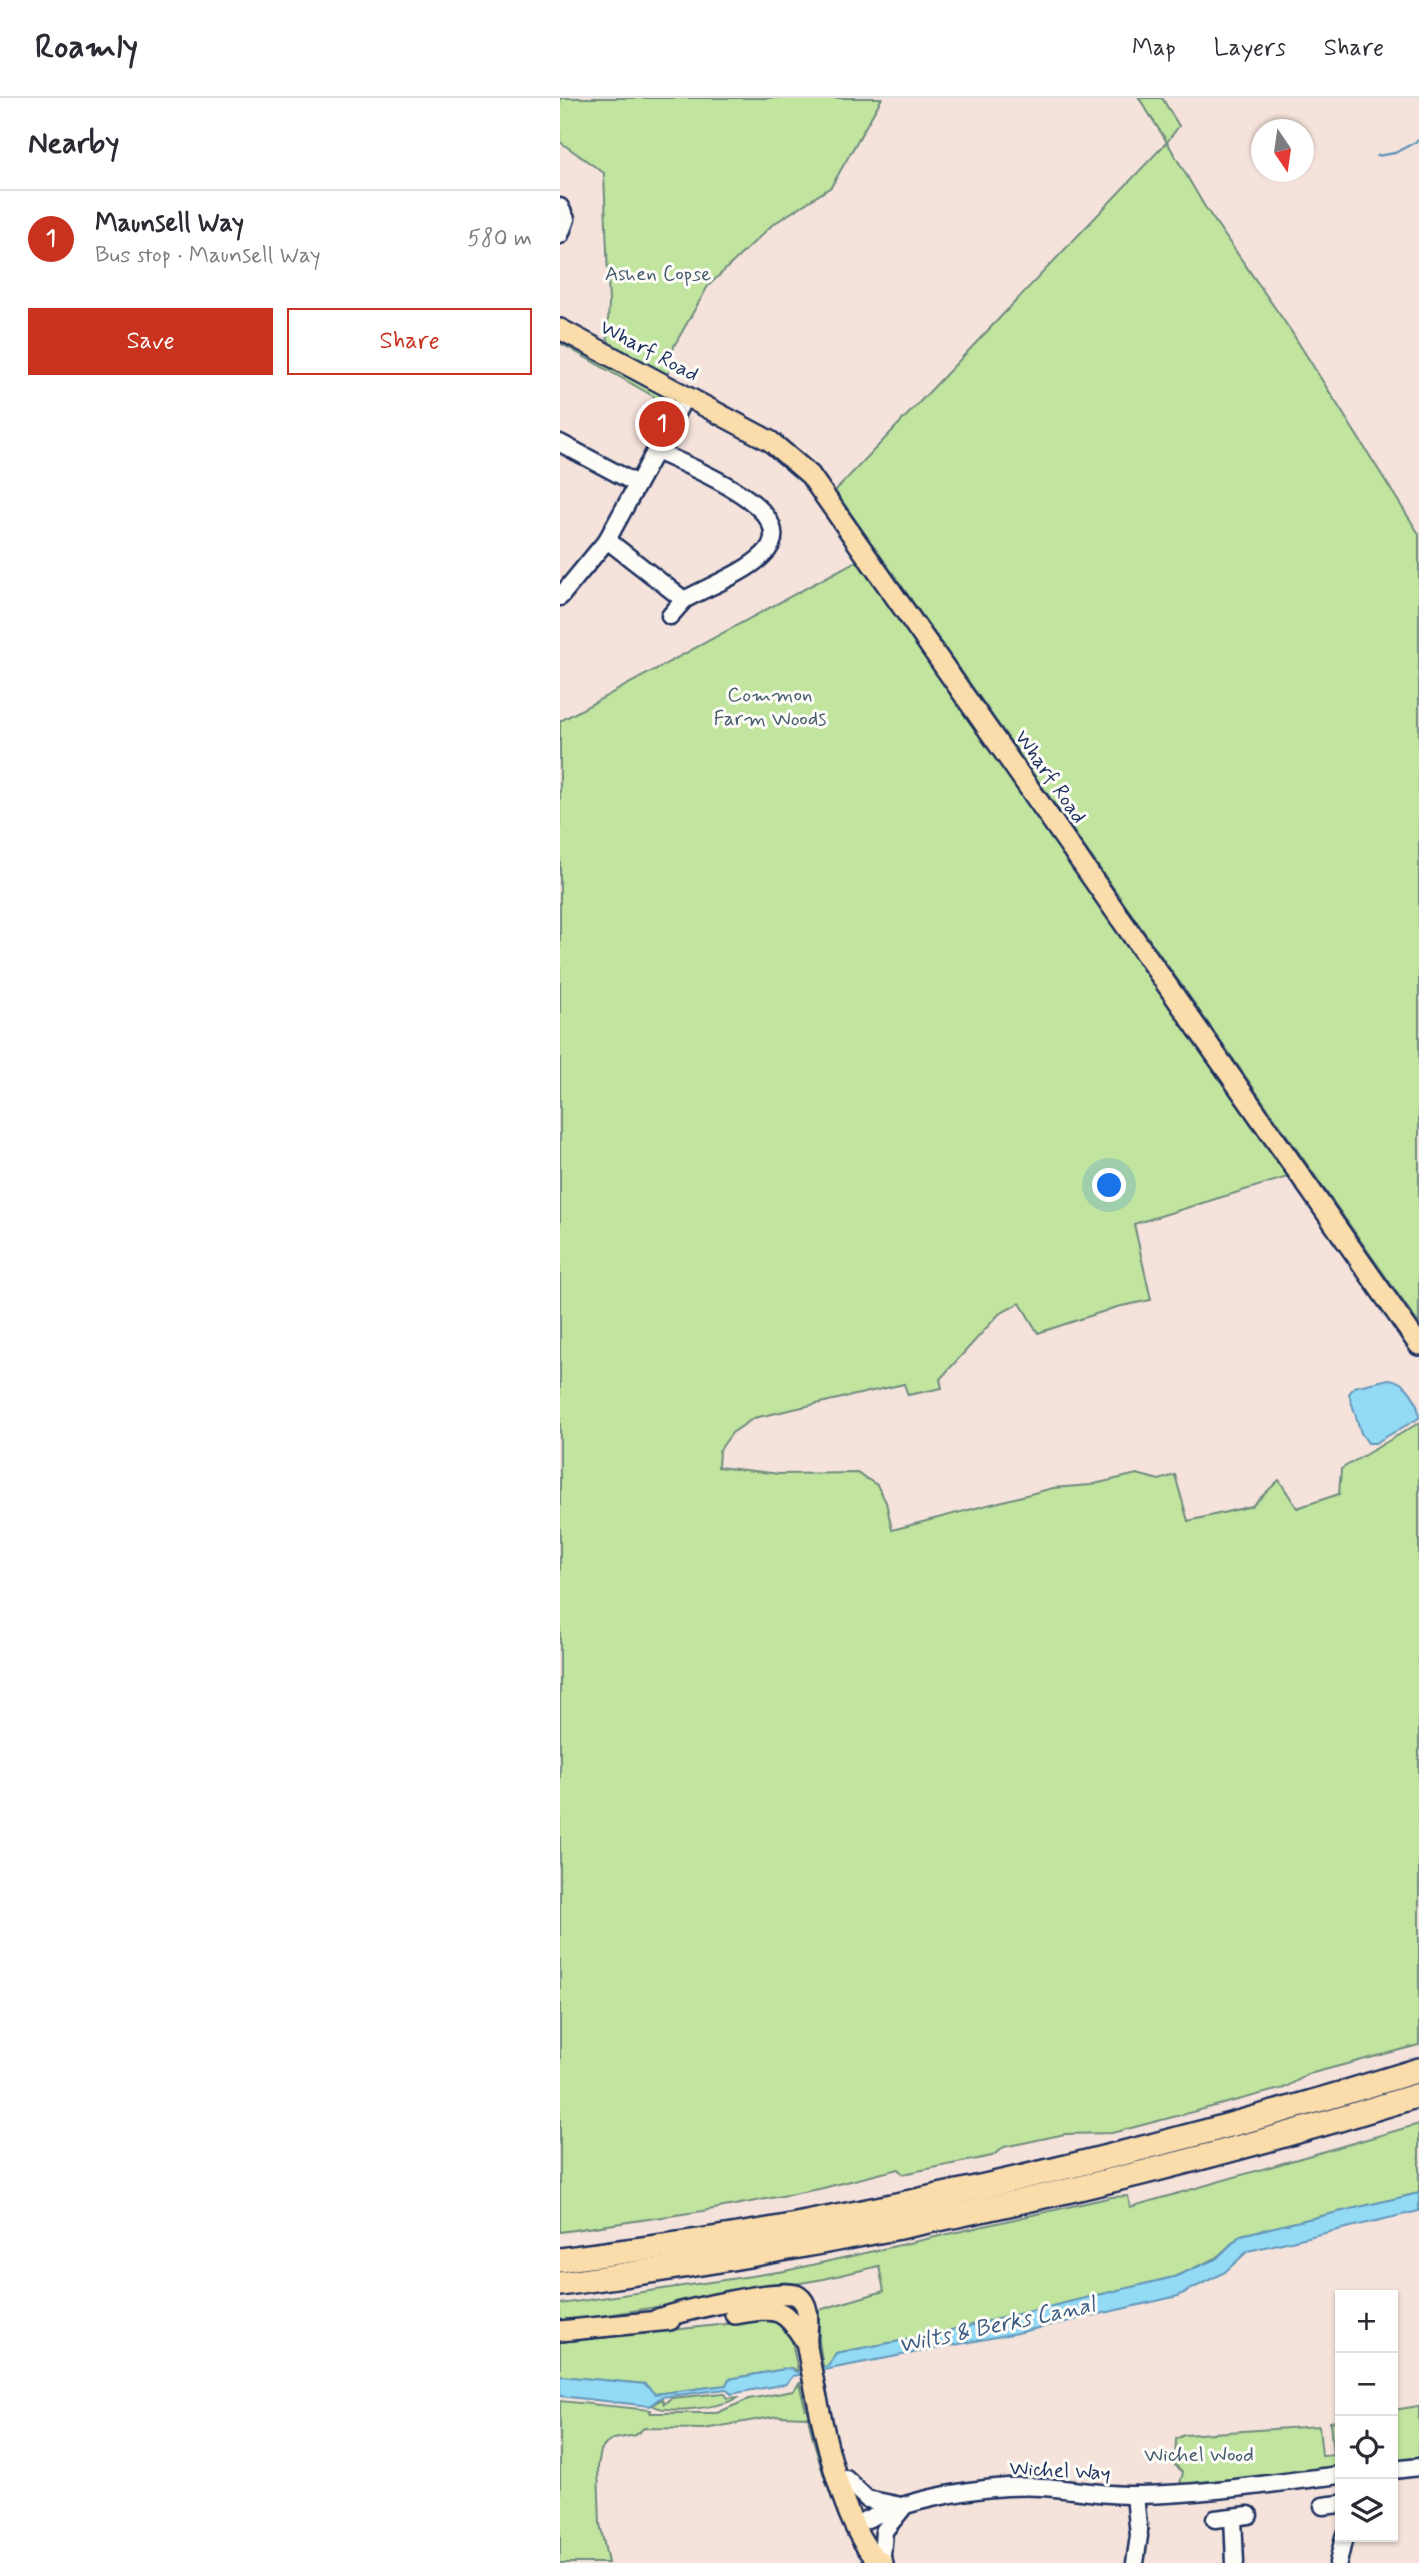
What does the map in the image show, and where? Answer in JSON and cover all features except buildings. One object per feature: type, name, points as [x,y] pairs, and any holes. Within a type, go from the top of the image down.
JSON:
[{"type":"highway","points":[[560,2260],[794,2225],[975,2188],[1151,2148],[1419,2070]]},
{"type":"highway","points":[[560,2284],[794,2249],[981,2212],[1154,2171],[1419,2095]]},
{"type":"main road","name":"Wharf Road","points":[[560,329],[778,446],[817,483],[1419,1345]]},
{"type":"main road","points":[[658,2319],[686,2309],[790,2293],[801,2299],[807,2313],[807,2344],[832,2454],[835,2481],[859,2523]]},
{"type":"main road","points":[[560,2331],[658,2319],[690,2320],[776,2311],[790,2318],[807,2344]]},
{"type":"main road","points":[[832,2454],[846,2479],[870,2552],[882,2560]]},
{"type":"street","points":[[560,207],[566,219],[560,235]]},
{"type":"street","points":[[560,597],[607,540],[685,397]]},
{"type":"street","points":[[560,443],[637,484]]},
{"type":"street","points":[[656,451],[737,491],[761,510],[771,528],[771,542],[760,558],[684,600],[670,616]]},
{"type":"street","points":[[607,540],[684,600]]},
{"type":"street","points":[[1398,2469],[1419,2467]]},
{"type":"street","name":"Wichel Way","points":[[859,2523],[904,2507],[959,2494],[1009,2487],[1135,2495],[1195,2493],[1335,2477]]},
{"type":"street","points":[[846,2479],[867,2499],[904,2507],[885,2528],[882,2560]]},
{"type":"street","points":[[1135,2495],[1139,2536],[1135,2563]]},
{"type":"street","points":[[1323,2506],[1335,2505]]},
{"type":"street","points":[[1215,2519],[1249,2515]]},
{"type":"street","points":[[1233,2517],[1235,2563]]},
{"type":"street","points":[[1338,2563],[1343,2542]]},
{"type":"green space","name":"Ashen Copse","points":[[560,98],[882,98],[831,187],[772,225],[708,286],[674,346],[668,377],[611,348],[607,336],[609,304],[604,173],[560,142]]},
{"type":"green space","points":[[1139,98],[1162,98],[1179,126],[1167,142]]},
{"type":"green space","points":[[1167,142],[1205,207],[1291,331],[1419,534],[1419,1324],[835,491]]},
{"type":"green space","points":[[560,336],[670,396],[672,404],[668,414],[653,396],[560,343]]},
{"type":"green space","name":"Common Farm Woods","points":[[858,560],[1282,1169],[1294,1175],[1134,1224],[1151,1300],[1117,1307],[1038,1333],[1020,1303],[999,1314],[940,1379],[942,1388],[908,1395],[904,1384],[754,1418],[732,1433],[719,1451],[718,1467],[780,1474],[857,1473],[877,1485],[886,1502],[892,1530],[1053,1488],[1090,1485],[1137,1474],[1159,1480],[1175,1475],[1188,1521],[1252,1506],[1279,1480],[1297,1508],[1339,1494],[1341,1469],[1419,1423],[1419,2045],[1309,2074],[1284,2088],[1112,2133],[1065,2134],[1004,2147],[992,2156],[903,2174],[898,2169],[819,2189],[703,2211],[560,2232],[560,721]]},
{"type":"green space","points":[[1419,2124],[1419,2193],[1241,2235],[1216,2258],[1174,2277],[922,2337],[836,2353],[829,2366],[823,2367],[819,2341],[819,2310],[884,2291],[879,2266],[824,2279],[560,2323],[560,2304],[785,2271],[1112,2197],[1128,2196],[1130,2207]]},
{"type":"green space","points":[[765,2320],[782,2322],[790,2331],[798,2371],[791,2368],[729,2379],[726,2385],[654,2394],[645,2384],[560,2376],[560,2342]]},
{"type":"green space","points":[[804,2382],[855,2537],[851,2539],[831,2495],[808,2417],[778,2416],[704,2429],[644,2428],[636,2435],[614,2439],[606,2444],[601,2450],[598,2466],[600,2524],[608,2563],[560,2563],[560,2401],[651,2410],[650,2413],[717,2413],[749,2399],[793,2391],[799,2384],[806,2410],[800,2383]]},
{"type":"green space","points":[[724,2393],[728,2398],[740,2397],[721,2404],[682,2410],[652,2405],[662,2399],[664,2404],[671,2398]]},
{"type":"green space","points":[[1419,2406],[1419,2461],[1398,2463],[1398,2409]]},
{"type":"green space","name":"Wichel Wood","points":[[1335,2421],[1335,2469],[1180,2484],[1183,2472],[1175,2465],[1176,2439],[1184,2435],[1319,2426],[1322,2456],[1333,2455],[1330,2422]]},
{"type":"water","points":[[1389,1379],[1401,1384],[1411,1393],[1419,1418],[1375,1443],[1368,1443],[1361,1433],[1349,1394],[1354,1387]]},
{"type":"water","name":"Wilts & Berks Canal","points":[[1419,2193],[1419,2211],[1248,2251],[1225,2272],[1178,2296],[1017,2333],[793,2376],[786,2384],[731,2394],[726,2389],[661,2397],[650,2406],[560,2396],[560,2376],[645,2384],[655,2394],[726,2385],[729,2379],[791,2368],[796,2372],[828,2366],[836,2353],[922,2337],[1174,2277],[1216,2259],[1241,2235]]},
{"type":"waterway","points":[[1377,156],[1395,153],[1419,140]]},
{"type":"place","name":"Maunsell Way","points":[[662,424]]}]
